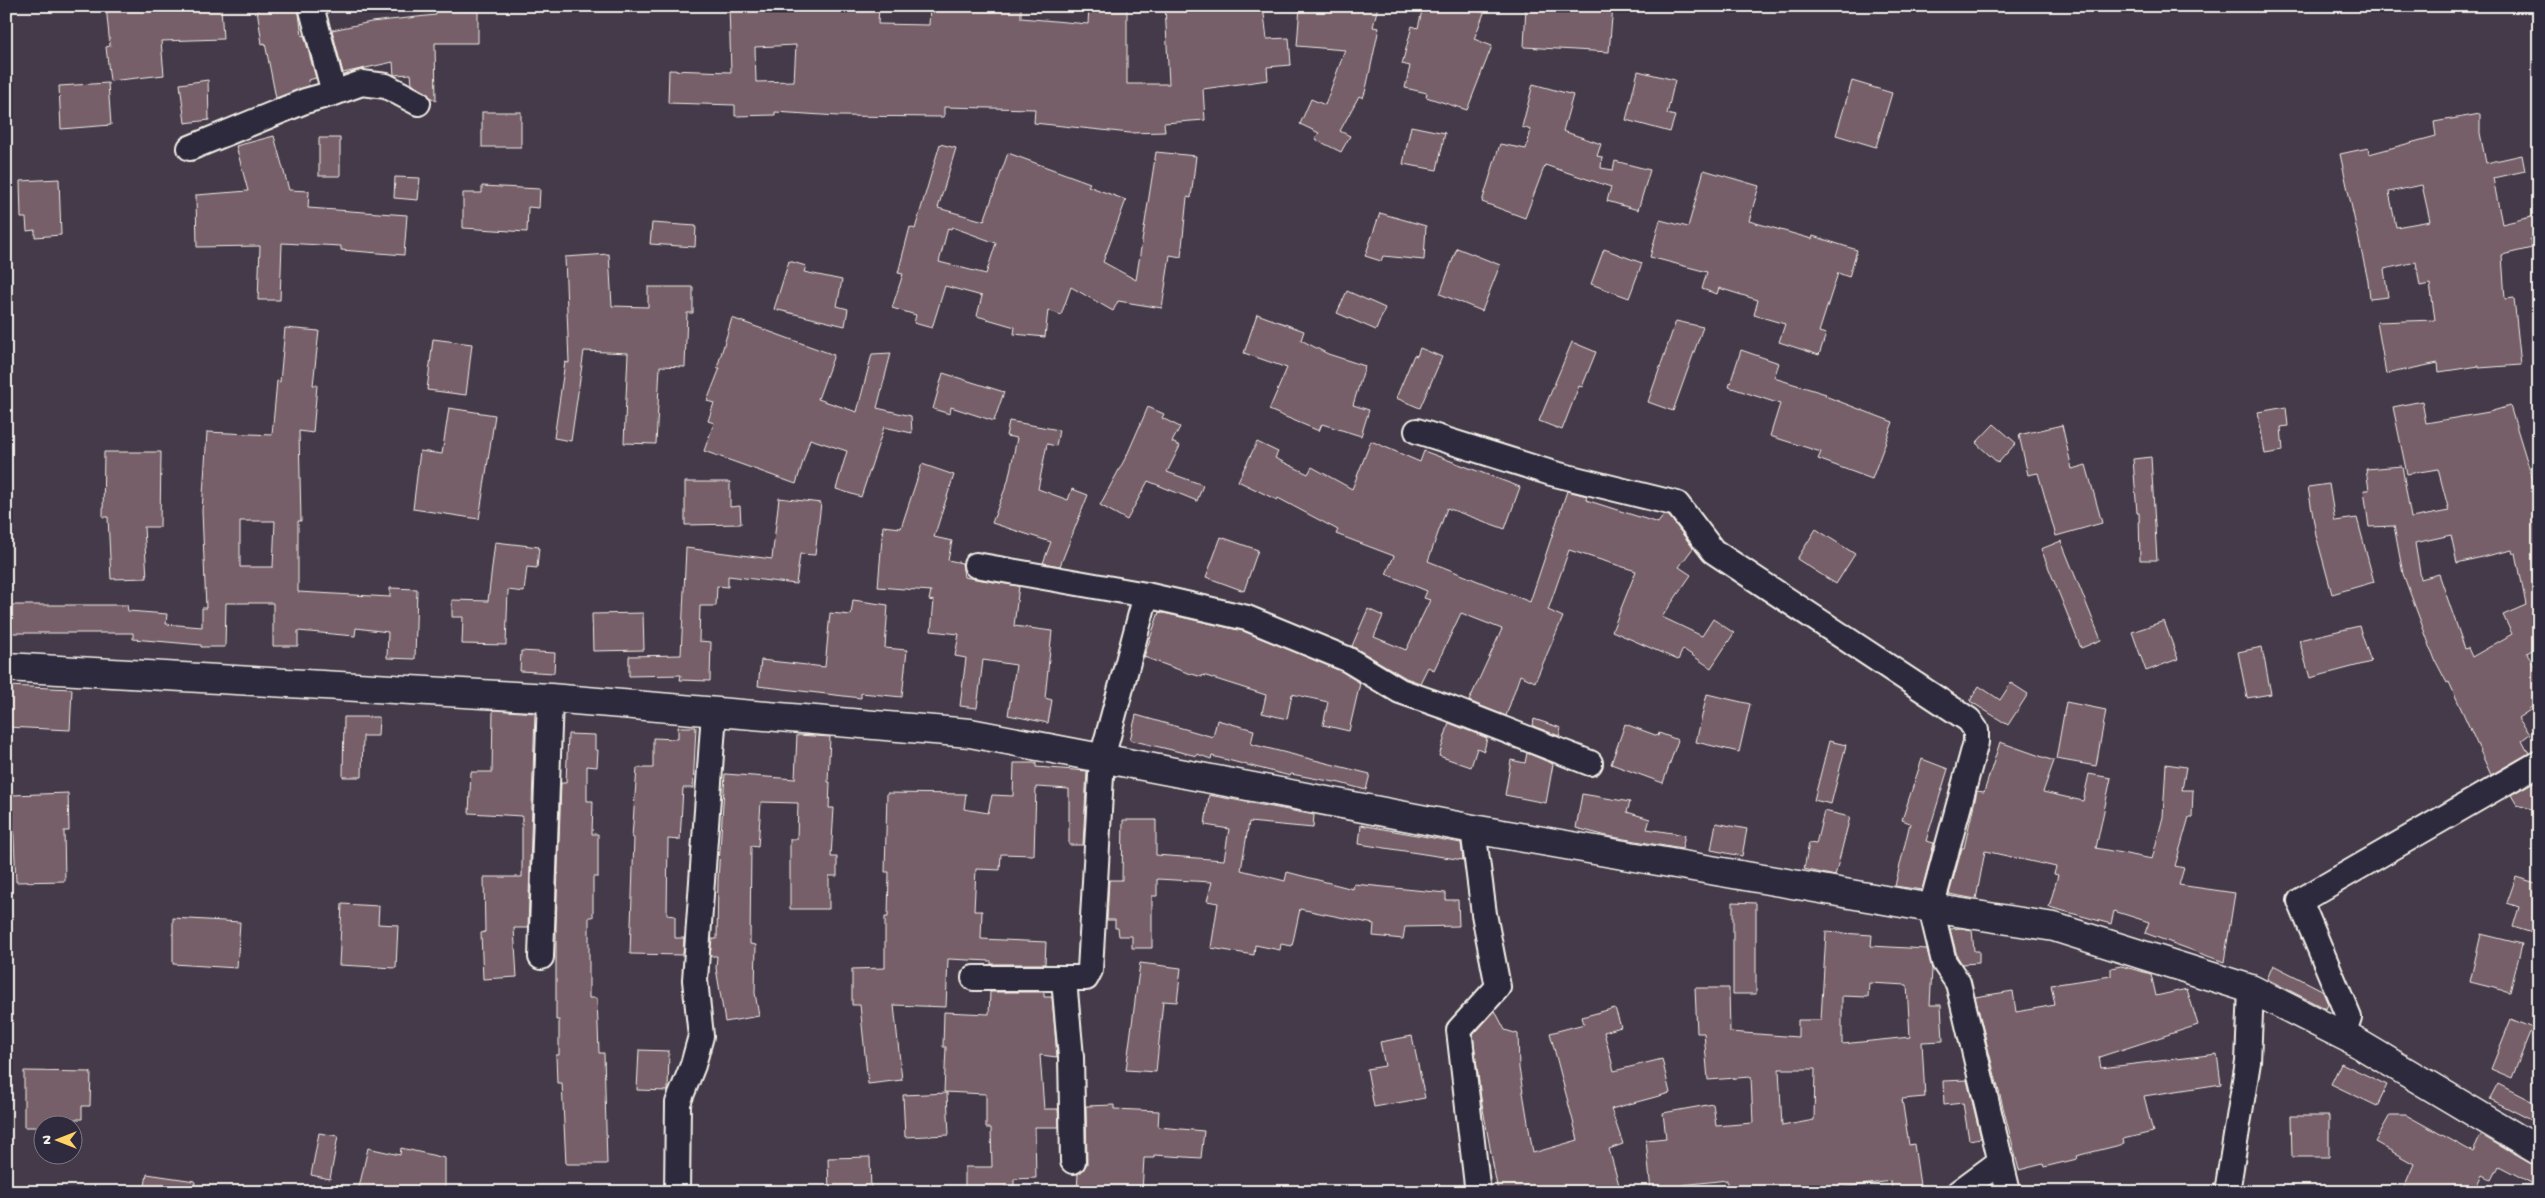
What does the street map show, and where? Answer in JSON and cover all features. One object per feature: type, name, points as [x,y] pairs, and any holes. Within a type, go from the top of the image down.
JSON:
[{"type":"main road","points":[[6,667],[550,698],[970,733],[1473,829],[1931,908],[2054,927],[2251,989],[2343,1036],[2539,1151]]},
{"type":"street","points":[[311,6],[334,93]]},
{"type":"street","points":[[190,148],[305,101],[362,83],[386,86],[418,103]]},
{"type":"street","points":[[1417,431],[1551,473],[1676,504],[1713,551],[1970,720],[1976,730],[1976,742],[1931,908],[1944,962],[1958,983],[2008,1192]]},
{"type":"street","points":[[976,565],[1146,595],[1247,618],[1346,659],[1400,692],[1446,707],[1590,763]]},
{"type":"street","points":[[974,978],[1064,980],[1086,978],[1090,970],[1102,758],[1146,595]]},
{"type":"street","points":[[541,958],[550,698]]},
{"type":"street","points":[[677,1192],[678,1103],[693,1065],[701,1036],[695,980],[714,712]]},
{"type":"street","points":[[2343,1036],[2349,1018],[2300,901],[2539,763]]},
{"type":"street","points":[[1473,829],[1484,914],[1498,987],[1459,1030],[1478,1185]]},
{"type":"street","points":[[1064,980],[1071,1057],[1073,1161]]},
{"type":"street","points":[[2227,1192],[2248,1062],[2251,989]]},
{"type":"street","points":[[1959,1192],[2001,1161]]},
{"type":"building","points":[[106,6],[221,6],[223,39],[161,41],[164,75],[110,81],[106,47],[110,46]]},
{"type":"building","points":[[275,6],[298,6],[302,36],[304,35],[316,78],[308,80],[309,86],[276,98],[265,43],[262,44],[257,9]]},
{"type":"building","points":[[729,6],[879,6],[878,24],[929,25],[930,6],[1021,6],[1021,18],[1088,24],[1089,6],[1127,6],[1127,84],[1169,84],[1165,6],[1263,6],[1267,39],[1289,38],[1291,65],[1267,67],[1268,80],[1203,89],[1205,120],[1164,123],[1165,132],[1130,133],[1034,123],[1035,109],[944,107],[944,117],[838,116],[775,112],[775,115],[735,116],[735,105],[668,103],[669,70],[731,72]],"holes":[[[796,45],[794,81],[756,82],[755,47]]]},
{"type":"building","points":[[1300,6],[1378,6],[1373,27],[1379,28],[1366,89],[1363,98],[1359,96],[1340,131],[1350,136],[1341,152],[1315,139],[1319,133],[1300,124],[1311,99],[1325,105],[1345,50],[1297,46]]},
{"type":"building","points":[[1423,6],[1465,6],[1484,13],[1474,39],[1492,46],[1467,110],[1426,97],[1427,93],[1405,88],[1410,66],[1402,64],[1412,26],[1418,28]]},
{"type":"building","points":[[1526,6],[1613,6],[1609,52],[1524,47]]},
{"type":"building","points":[[436,10],[478,11],[478,43],[435,43],[436,101],[412,84],[411,74],[394,75],[393,62],[343,73],[332,30],[371,22],[436,15]]},
{"type":"building","points":[[1638,71],[1675,80],[1667,114],[1675,116],[1670,132],[1626,120]]},
{"type":"building","points":[[208,80],[209,120],[185,123],[180,84]]},
{"type":"building","points":[[1852,81],[1892,93],[1876,147],[1836,135]]},
{"type":"building","points":[[108,83],[111,125],[61,129],[59,86]]},
{"type":"building","points":[[1533,84],[1573,95],[1563,131],[1601,144],[1597,156],[1602,157],[1601,168],[1613,170],[1615,161],[1650,170],[1638,210],[1607,201],[1611,187],[1545,165],[1525,218],[1482,202],[1500,144],[1526,149],[1531,130],[1522,127]]},
{"type":"building","points":[[482,112],[521,112],[521,147],[482,147]]},
{"type":"building","points":[[2480,114],[2480,133],[2486,163],[2522,155],[2525,171],[2493,178],[2502,224],[2535,216],[2539,233],[2539,238],[2530,239],[2532,248],[2502,255],[2505,299],[2514,298],[2521,365],[2479,368],[2479,366],[2439,372],[2438,363],[2386,374],[2377,322],[2435,320],[2430,284],[2420,286],[2416,262],[2384,269],[2388,297],[2370,299],[2368,281],[2340,154],[2368,148],[2369,154],[2436,136],[2434,122]],"holes":[[[2422,185],[2430,221],[2396,227],[2389,192]]]},
{"type":"building","points":[[1411,126],[1445,133],[1437,170],[1403,164]]},
{"type":"building","points":[[274,136],[289,190],[309,191],[308,208],[407,215],[404,255],[341,250],[341,246],[282,243],[280,300],[258,300],[260,246],[197,247],[196,195],[248,191],[236,146]]},
{"type":"building","points":[[319,138],[340,138],[340,176],[319,176]]},
{"type":"building","points":[[940,144],[956,148],[938,208],[984,221],[1008,153],[1090,183],[1088,186],[1126,200],[1103,262],[1136,280],[1156,152],[1196,156],[1191,198],[1187,197],[1181,257],[1170,255],[1162,308],[1118,301],[1113,311],[1071,287],[1061,315],[1048,310],[1045,337],[1014,334],[1015,327],[977,316],[982,296],[945,286],[932,328],[914,323],[916,315],[892,308],[903,274],[898,273],[910,227],[915,229]],"holes":[[[952,227],[996,243],[986,274],[939,262],[948,228],[951,229]]]},
{"type":"building","points":[[1704,170],[1759,186],[1749,221],[1812,239],[1813,236],[1857,250],[1849,277],[1838,273],[1819,332],[1826,334],[1819,355],[1779,342],[1785,324],[1754,315],[1758,300],[1719,288],[1717,294],[1702,289],[1707,272],[1650,257],[1660,220],[1688,227]]},
{"type":"building","points":[[395,177],[420,178],[418,200],[394,198]]},
{"type":"building","points":[[59,179],[61,235],[35,237],[35,230],[27,231],[26,218],[21,218],[20,181]]},
{"type":"building","points":[[482,186],[540,189],[539,208],[528,207],[527,232],[463,228],[463,193],[482,193]]},
{"type":"building","points":[[1380,213],[1426,226],[1424,260],[1383,256],[1381,261],[1365,256]]},
{"type":"building","points":[[652,223],[696,226],[695,247],[650,244]]},
{"type":"building","points":[[1457,248],[1500,265],[1482,311],[1440,294]]},
{"type":"building","points":[[1604,249],[1642,263],[1629,298],[1591,284]]},
{"type":"building","points":[[609,254],[612,306],[648,307],[648,287],[693,287],[693,313],[687,313],[685,367],[660,366],[656,444],[624,443],[628,353],[584,351],[571,441],[554,438],[565,362],[569,363],[565,257]]},
{"type":"building","points":[[789,261],[806,266],[804,272],[842,280],[837,306],[848,309],[845,326],[774,309]]},
{"type":"building","points":[[1347,291],[1385,308],[1376,330],[1337,313]]},
{"type":"building","points":[[1257,314],[1304,331],[1301,340],[1328,354],[1365,366],[1353,405],[1369,410],[1361,436],[1322,424],[1319,431],[1269,410],[1287,368],[1244,353]]},
{"type":"building","points":[[732,318],[834,355],[818,399],[857,412],[872,354],[891,353],[877,408],[911,416],[912,433],[884,427],[861,497],[836,489],[847,451],[810,439],[796,484],[704,451],[714,423],[708,421],[714,403],[707,401],[720,368],[717,368]]},
{"type":"building","points":[[1676,321],[1703,327],[1673,411],[1648,402]]},
{"type":"building","points":[[285,328],[319,331],[313,385],[317,385],[313,433],[299,431],[301,521],[298,521],[298,592],[390,597],[390,588],[417,589],[415,659],[387,658],[388,632],[356,628],[355,636],[298,631],[298,646],[273,646],[273,603],[226,603],[225,647],[201,647],[201,645],[133,639],[133,633],[6,633],[6,605],[127,605],[128,611],[167,614],[166,624],[202,627],[202,608],[206,608],[202,511],[207,432],[272,435],[277,381],[280,382]],"holes":[[[240,521],[275,521],[273,567],[240,567]]]},
{"type":"building","points":[[433,339],[472,344],[466,395],[427,390]]},
{"type":"building","points":[[1572,342],[1596,352],[1582,387],[1579,386],[1562,430],[1539,421]]},
{"type":"building","points":[[1420,348],[1442,357],[1420,408],[1396,398],[1414,355],[1417,356]]},
{"type":"building","points":[[1741,350],[1779,363],[1774,378],[1826,394],[1825,396],[1893,422],[1872,479],[1818,459],[1821,452],[1770,436],[1780,404],[1729,387]]},
{"type":"building","points":[[943,373],[1004,392],[994,421],[951,407],[950,414],[933,409]]},
{"type":"building","points":[[2422,401],[2426,423],[2489,412],[2510,406],[2539,500],[2539,646],[2527,653],[2539,675],[2539,700],[2530,710],[2518,718],[2530,734],[2522,740],[2529,753],[2491,775],[2449,682],[2447,683],[2435,660],[2403,574],[2394,526],[2369,527],[2364,490],[2369,490],[2366,469],[2402,466],[2411,518],[2449,511],[2438,469],[2407,474],[2393,407]],"holes":[[[2451,535],[2457,563],[2512,550],[2513,554],[2516,553],[2526,605],[2503,615],[2512,634],[2472,657],[2468,648],[2465,649],[2439,574],[2421,579],[2415,543]]]},
{"type":"building","points":[[1148,407],[1164,414],[1162,418],[1180,427],[1172,442],[1180,446],[1167,472],[1203,485],[1197,501],[1148,481],[1127,520],[1100,505],[1127,455]]},
{"type":"building","points":[[2286,407],[2288,426],[2281,427],[2283,451],[2265,454],[2258,412]]},
{"type":"building","points":[[449,408],[495,415],[479,519],[413,509],[420,451],[442,454]]},
{"type":"building","points":[[1009,421],[1059,430],[1056,446],[1047,444],[1038,489],[1068,500],[1072,489],[1088,495],[1060,566],[1043,563],[1051,542],[992,523],[1008,481],[1017,438],[1006,436]]},
{"type":"building","points":[[1994,424],[2016,443],[1998,463],[1976,443]]},
{"type":"building","points":[[2062,425],[2072,469],[2086,465],[2102,523],[2056,536],[2038,473],[2028,475],[2019,435]]},
{"type":"building","points":[[1371,441],[1420,462],[1424,451],[1520,487],[1505,529],[1447,508],[1428,561],[1530,602],[1567,491],[1587,496],[1586,500],[1658,523],[1664,515],[1669,516],[1693,548],[1679,567],[1691,575],[1662,617],[1702,636],[1713,619],[1734,633],[1711,668],[1683,649],[1678,660],[1612,631],[1636,571],[1569,550],[1548,610],[1563,617],[1535,682],[1520,675],[1506,716],[1469,701],[1502,629],[1461,613],[1434,670],[1428,667],[1420,683],[1406,678],[1352,646],[1368,609],[1383,616],[1374,637],[1406,650],[1430,600],[1424,598],[1427,591],[1386,574],[1394,556],[1336,534],[1338,530],[1278,498],[1277,500],[1238,481],[1257,442],[1278,452],[1275,458],[1308,474],[1312,467],[1352,489]]},
{"type":"building","points":[[104,452],[161,452],[160,527],[144,527],[147,578],[111,579],[108,517],[103,517]]},
{"type":"building","points":[[2151,457],[2157,560],[2140,560],[2139,513],[2137,513],[2133,459]]},
{"type":"building","points":[[922,464],[954,475],[934,537],[952,541],[948,560],[962,563],[964,577],[1019,586],[1014,626],[1052,631],[1045,698],[1052,700],[1048,723],[1008,715],[1016,665],[983,660],[977,708],[960,706],[966,658],[955,656],[959,634],[931,631],[934,601],[929,600],[931,591],[878,587],[883,526],[901,528]]},
{"type":"building","points":[[685,482],[730,482],[730,507],[740,506],[741,524],[685,525]]},
{"type":"building","points":[[2329,484],[2335,521],[2357,518],[2374,582],[2332,594],[2316,535],[2308,487]]},
{"type":"building","points":[[779,498],[821,503],[815,555],[800,554],[796,584],[728,576],[728,587],[717,586],[716,606],[700,606],[699,641],[711,642],[710,681],[680,680],[681,675],[629,676],[629,656],[681,655],[686,548],[772,559]]},
{"type":"building","points":[[1816,529],[1855,554],[1836,584],[1797,559]]},
{"type":"building","points":[[1221,537],[1258,550],[1244,591],[1206,577]]},
{"type":"building","points":[[2061,541],[2101,640],[2081,648],[2041,549]]},
{"type":"building","points":[[495,542],[539,547],[537,568],[527,567],[524,592],[508,590],[506,645],[462,644],[463,617],[452,617],[452,600],[488,601]]},
{"type":"building","points":[[853,600],[888,605],[885,648],[907,650],[902,697],[861,693],[861,698],[758,686],[761,660],[825,667],[830,613],[851,615]]},
{"type":"building","points":[[1159,612],[1243,631],[1341,671],[1360,683],[1349,731],[1323,725],[1328,702],[1292,694],[1287,719],[1262,713],[1266,695],[1203,675],[1202,677],[1185,672],[1144,657]]},
{"type":"building","points":[[643,613],[644,650],[593,651],[592,614]]},
{"type":"building","points":[[2164,621],[2178,659],[2146,671],[2132,632]]},
{"type":"building","points":[[2359,626],[2371,662],[2310,678],[2299,640]]},
{"type":"building","points":[[2262,647],[2271,694],[2247,698],[2238,652]]},
{"type":"building","points":[[521,651],[555,653],[554,673],[520,671]]},
{"type":"building","points":[[2011,683],[2028,694],[2008,725],[1970,701],[1979,686],[2000,700]]},
{"type":"building","points":[[7,686],[72,689],[70,730],[6,727]]},
{"type":"building","points":[[1707,694],[1750,704],[1739,752],[1696,742]]},
{"type":"building","points":[[2066,702],[2106,710],[2096,766],[2056,759]]},
{"type":"building","points":[[493,710],[535,713],[528,928],[514,928],[517,977],[483,979],[481,933],[485,932],[484,877],[522,877],[522,816],[469,813],[471,772],[492,772]]},
{"type":"building","points":[[1136,715],[1213,737],[1217,720],[1254,730],[1251,744],[1370,774],[1366,790],[1340,783],[1291,774],[1290,776],[1212,756],[1211,759],[1197,754],[1197,756],[1130,740]]},
{"type":"building","points":[[344,717],[379,717],[378,736],[363,736],[362,777],[343,777]]},
{"type":"building","points":[[1534,719],[1561,728],[1559,736],[1533,726]]},
{"type":"building","points":[[1449,723],[1487,738],[1484,751],[1477,748],[1471,767],[1439,756]]},
{"type":"building","points":[[1625,724],[1658,736],[1659,733],[1678,740],[1663,783],[1611,764]]},
{"type":"building","points":[[678,727],[696,727],[693,788],[683,788],[680,840],[668,839],[667,915],[675,916],[675,938],[684,938],[683,955],[630,954],[634,838],[632,837],[637,768],[653,768],[653,738],[678,739]]},
{"type":"building","points":[[568,734],[595,735],[595,750],[598,750],[597,767],[587,766],[587,801],[593,801],[592,834],[598,834],[598,877],[593,877],[593,917],[589,917],[589,998],[597,998],[599,1053],[604,1053],[607,1164],[566,1164],[562,1083],[557,1083],[556,1055],[559,1055],[559,1020],[556,1020],[556,928],[561,783],[566,783]]},
{"type":"building","points":[[797,735],[830,737],[829,808],[834,808],[831,857],[837,857],[837,876],[829,876],[829,909],[790,909],[790,839],[797,839],[798,803],[761,802],[758,847],[751,846],[750,944],[756,945],[755,993],[759,1016],[725,1022],[716,968],[717,956],[710,956],[712,939],[717,939],[718,879],[725,774],[795,779]]},
{"type":"building","points":[[1829,741],[1846,745],[1831,804],[1814,800]]},
{"type":"building","points":[[2000,742],[2054,761],[2043,792],[2083,801],[2089,774],[2111,778],[2096,848],[2152,859],[2163,817],[2166,764],[2186,767],[2182,790],[2193,790],[2192,817],[2189,817],[2175,866],[2184,868],[2179,885],[2235,893],[2224,962],[2145,933],[2149,922],[2114,911],[2111,924],[2049,907],[2058,875],[2054,874],[2056,867],[1985,851],[1976,899],[1949,894],[1962,848],[1964,848],[1977,791],[1984,792]]},
{"type":"building","points":[[1527,753],[1553,764],[1546,803],[1505,795],[1511,760],[1525,763]]},
{"type":"building","points":[[1922,759],[1948,769],[1926,841],[1934,843],[1922,890],[1895,886],[1910,823],[1902,820]]},
{"type":"building","points":[[1014,763],[1036,763],[1036,767],[1087,771],[1083,845],[1069,845],[1069,789],[1036,787],[1034,855],[1001,854],[1000,870],[976,869],[974,911],[982,911],[981,939],[1046,942],[1045,964],[991,964],[991,961],[948,959],[946,1007],[894,1005],[902,1080],[868,1084],[860,1005],[852,1005],[852,969],[885,968],[885,917],[888,917],[889,872],[885,872],[887,793],[966,794],[964,809],[988,813],[992,795],[1013,796]]},
{"type":"building","points":[[2539,779],[2539,811],[2517,805],[2511,795]]},
{"type":"building","points":[[68,793],[69,831],[64,831],[65,881],[16,882],[12,795]]},
{"type":"building","points":[[1582,794],[1630,802],[1627,812],[1650,819],[1647,829],[1685,835],[1682,849],[1607,836],[1576,828]]},
{"type":"building","points":[[1209,795],[1314,815],[1313,828],[1249,822],[1241,870],[1285,881],[1287,872],[1353,889],[1354,884],[1446,893],[1446,900],[1458,900],[1459,926],[1405,927],[1403,939],[1373,936],[1374,924],[1300,909],[1292,946],[1281,944],[1280,950],[1255,945],[1254,955],[1211,948],[1218,903],[1207,901],[1212,882],[1157,879],[1157,896],[1152,896],[1152,948],[1132,948],[1132,936],[1119,936],[1118,928],[1115,928],[1115,920],[1107,920],[1109,880],[1122,880],[1123,820],[1156,820],[1156,855],[1224,860],[1229,829],[1205,825]]},
{"type":"building","points":[[1824,811],[1850,817],[1835,876],[1804,869],[1809,843],[1816,844]]},
{"type":"building","points":[[1716,823],[1747,829],[1742,856],[1711,850]]},
{"type":"building","points":[[1361,825],[1461,843],[1463,860],[1359,844]]},
{"type":"building","points":[[2516,877],[2539,884],[2539,935],[2513,927],[2519,907],[2507,903]]},
{"type":"building","points":[[1733,902],[1756,903],[1756,994],[1733,994]]},
{"type":"building","points":[[342,904],[379,906],[378,924],[398,925],[396,968],[339,965]]},
{"type":"building","points":[[173,918],[240,922],[237,968],[173,964]]},
{"type":"building","points":[[1950,929],[1972,930],[1974,951],[1979,951],[1979,963],[1962,964],[1957,956]]},
{"type":"building","points":[[1826,932],[1872,935],[1871,946],[1927,949],[1932,969],[1930,1005],[1941,1005],[1943,1041],[1922,1042],[1925,1097],[1902,1099],[1909,1145],[1914,1144],[1921,1192],[1892,1192],[1891,1181],[1811,1192],[1735,1192],[1735,1189],[1727,1189],[1727,1180],[1682,1185],[1682,1190],[1651,1192],[1646,1140],[1666,1138],[1663,1113],[1713,1104],[1716,1126],[1753,1123],[1751,1077],[1708,1080],[1704,1033],[1697,1033],[1695,988],[1729,988],[1730,1032],[1798,1037],[1798,1020],[1821,1020]],"holes":[[[1869,983],[1907,985],[1910,1037],[1842,1044],[1842,996],[1868,997]],[[1779,1069],[1815,1069],[1814,1120],[1782,1126]]]},
{"type":"building","points":[[2481,934],[2522,944],[2510,992],[2470,982]]},
{"type":"building","points":[[1140,963],[1181,968],[1177,1002],[1163,1001],[1156,1072],[1126,1070]]},
{"type":"building","points":[[2273,965],[2322,990],[2328,1004],[2326,1009],[2267,979]]},
{"type":"building","points":[[2121,966],[2151,974],[2156,996],[2187,989],[2198,1025],[2099,1057],[2101,1068],[2217,1054],[2221,1084],[2144,1096],[2153,1132],[2123,1139],[2124,1144],[2076,1156],[2077,1159],[2044,1167],[2043,1164],[2019,1170],[1975,997],[2013,991],[2016,1012],[2055,1005],[2051,985],[2111,976],[2111,968]]},
{"type":"building","points":[[990,992],[1044,992],[1044,997],[1052,997],[1057,1057],[1040,1055],[1044,1109],[1058,1109],[1059,1127],[1035,1127],[1036,1178],[1014,1179],[1014,1187],[1004,1187],[1004,1192],[965,1192],[965,1167],[992,1167],[991,1128],[986,1128],[986,1094],[944,1092],[946,1047],[943,1047],[944,1012],[989,1014]]},
{"type":"building","points":[[1615,1008],[1621,1027],[1604,1032],[1614,1071],[1662,1059],[1670,1093],[1611,1109],[1623,1144],[1609,1149],[1621,1192],[1498,1192],[1481,1098],[1473,1035],[1495,1011],[1505,1030],[1518,1034],[1519,1068],[1533,1153],[1578,1140],[1550,1033],[1584,1024],[1582,1017]]},
{"type":"building","points":[[2511,1019],[2532,1028],[2512,1078],[2491,1069]]},
{"type":"building","points":[[1412,1036],[1425,1098],[1374,1107],[1367,1069],[1385,1066],[1380,1042]]},
{"type":"building","points":[[639,1050],[669,1051],[668,1091],[637,1090]]},
{"type":"building","points":[[2341,1063],[2387,1085],[2377,1106],[2331,1084]]},
{"type":"building","points":[[24,1071],[91,1072],[90,1106],[82,1106],[82,1116],[32,1116],[32,1127],[24,1127]]},
{"type":"building","points":[[1967,1080],[1981,1138],[1969,1140],[1963,1103],[1944,1105],[1943,1081]]},
{"type":"building","points":[[2498,1084],[2539,1105],[2539,1124],[2490,1099]]},
{"type":"building","points":[[947,1093],[949,1135],[905,1137],[903,1095]]},
{"type":"building","points":[[1114,1105],[1114,1109],[1159,1111],[1158,1127],[1204,1131],[1201,1158],[1154,1155],[1154,1158],[1144,1158],[1142,1192],[1077,1192],[1078,1174],[1087,1164],[1086,1106]]},
{"type":"building","points":[[2390,1115],[2406,1115],[2473,1152],[2481,1135],[2539,1167],[2539,1187],[2499,1166],[2492,1180],[2482,1175],[2473,1192],[2402,1192],[2414,1164],[2375,1142]]},
{"type":"building","points":[[2291,1116],[2329,1116],[2329,1157],[2292,1157]]},
{"type":"building","points":[[319,1133],[338,1136],[330,1179],[311,1175]]},
{"type":"building","points":[[368,1148],[400,1155],[401,1148],[445,1158],[445,1192],[358,1192]]},
{"type":"building","points":[[870,1157],[871,1192],[829,1192],[828,1158]]},
{"type":"building","points":[[147,1174],[195,1181],[194,1192],[144,1192]]}]
